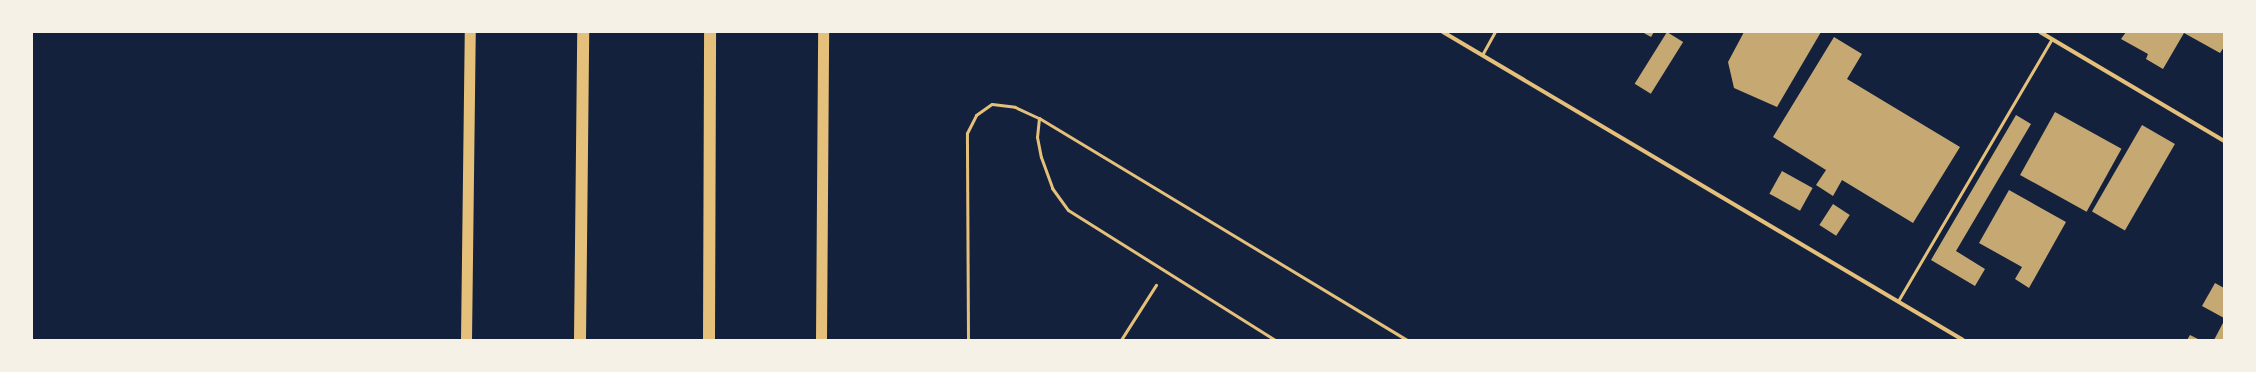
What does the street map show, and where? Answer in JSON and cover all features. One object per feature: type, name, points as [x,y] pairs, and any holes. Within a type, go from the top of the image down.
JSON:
[{"type":"highway","points":[[466,340],[470,32]]},
{"type":"highway","points":[[580,340],[583,32]]},
{"type":"highway","points":[[709,340],[710,32]]},
{"type":"highway","points":[[820,340],[823,32]]},
{"type":"street","points":[[1444,32],[1963,340]]},
{"type":"street","points":[[2040,32],[2224,140]]},
{"type":"lane","points":[[1482,55],[1495,32]]},
{"type":"lane","points":[[1898,301],[2052,39]]},
{"type":"lane","points":[[968,340],[967,133],[970,124],[983,108],[992,104],[1015,107],[1039,118],[1407,340]]},
{"type":"lane","points":[[1039,118],[1038,147],[1052,188],[1059,200],[1079,218],[1275,340]]},
{"type":"path","points":[[1121,340],[1165,272]]},
{"type":"building","points":[[1642,32],[1654,32],[1651,37]]},
{"type":"building","points":[[1667,32],[1683,42],[1651,94],[1635,84]]},
{"type":"building","points":[[1744,32],[1821,32],[1777,107],[1734,88],[1728,62]]},
{"type":"building","points":[[2126,32],[2224,32],[2224,47],[2220,53],[2184,33],[2163,69],[2146,59],[2148,54],[2121,39]]},
{"type":"building","points":[[1834,37],[1862,54],[1847,79],[1960,147],[1913,223],[1842,180],[1833,196],[1816,185],[1826,170],[1773,137]]},
{"type":"building","points":[[2055,112],[2121,149],[2087,212],[2020,175]]},
{"type":"building","points":[[2016,115],[2031,124],[1956,251],[1985,269],[1975,286],[1931,260]]},
{"type":"building","points":[[2142,125],[2175,144],[2125,231],[2092,212]]},
{"type":"building","points":[[1782,171],[1813,188],[1800,211],[1769,194]]},
{"type":"building","points":[[2009,190],[2066,222],[2029,288],[2015,279],[2022,267],[1979,243]]},
{"type":"building","points":[[1833,204],[1850,215],[1836,236],[1819,225]]},
{"type":"building","points":[[2215,283],[2224,288],[2224,318],[2202,306]]},
{"type":"building","points":[[2224,321],[2224,340],[2214,340]]},
{"type":"building","points":[[2190,335],[2200,340],[2187,340]]}]
